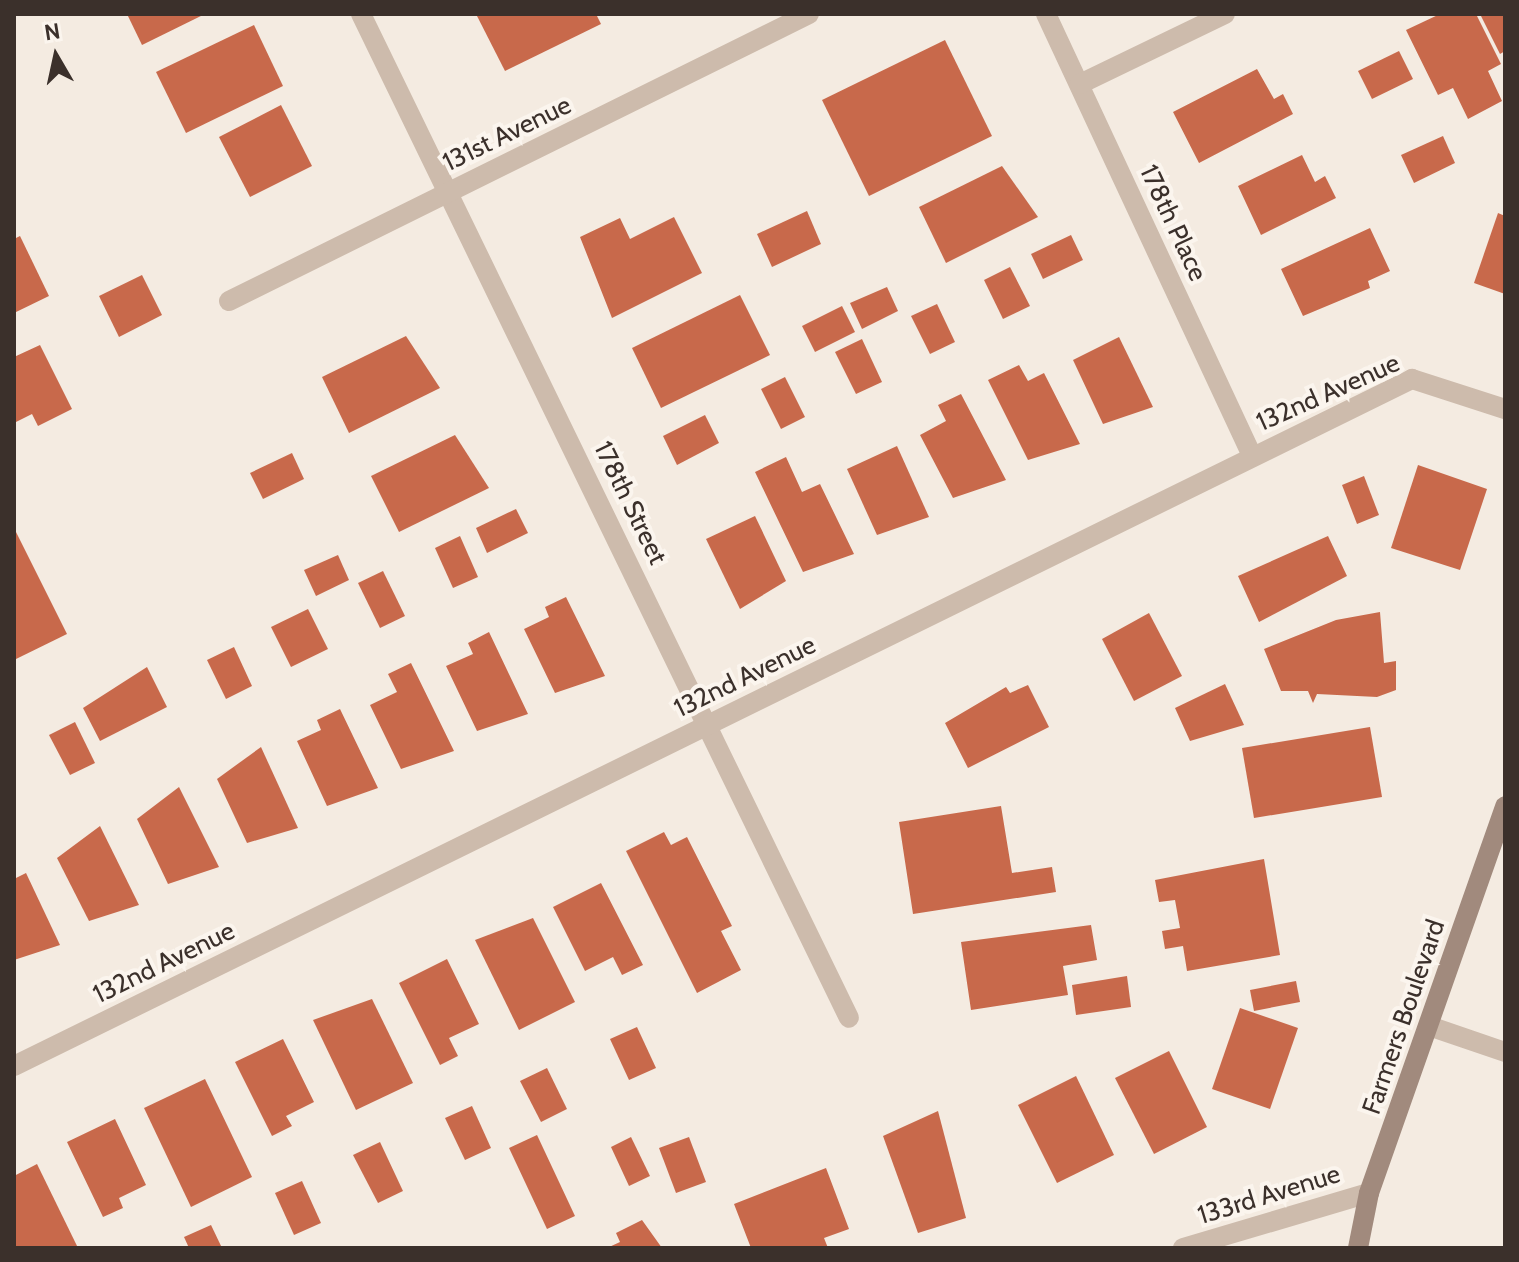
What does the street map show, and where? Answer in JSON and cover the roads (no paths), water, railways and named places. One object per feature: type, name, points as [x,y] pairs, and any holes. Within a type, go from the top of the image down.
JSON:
[{"type":"main road","name":"Farmers Boulevard","points":[[1358,1248],[1369,1193],[1505,806]]},
{"type":"street","name":"178th Street","points":[[361,14],[709,723],[849,1018]]},
{"type":"street","name":"131st Avenue","points":[[229,301],[809,14]]},
{"type":"street","name":"178th Place","points":[[1046,14],[1252,455]]},
{"type":"street","points":[[1080,84],[1225,14]]},
{"type":"street","name":"132nd Avenue","points":[[14,1066],[1412,379],[1505,409]]},
{"type":"street","points":[[1429,1026],[1505,1052]]},
{"type":"street","name":"133rd Avenue","points":[[1183,1248],[1369,1193]]}]
